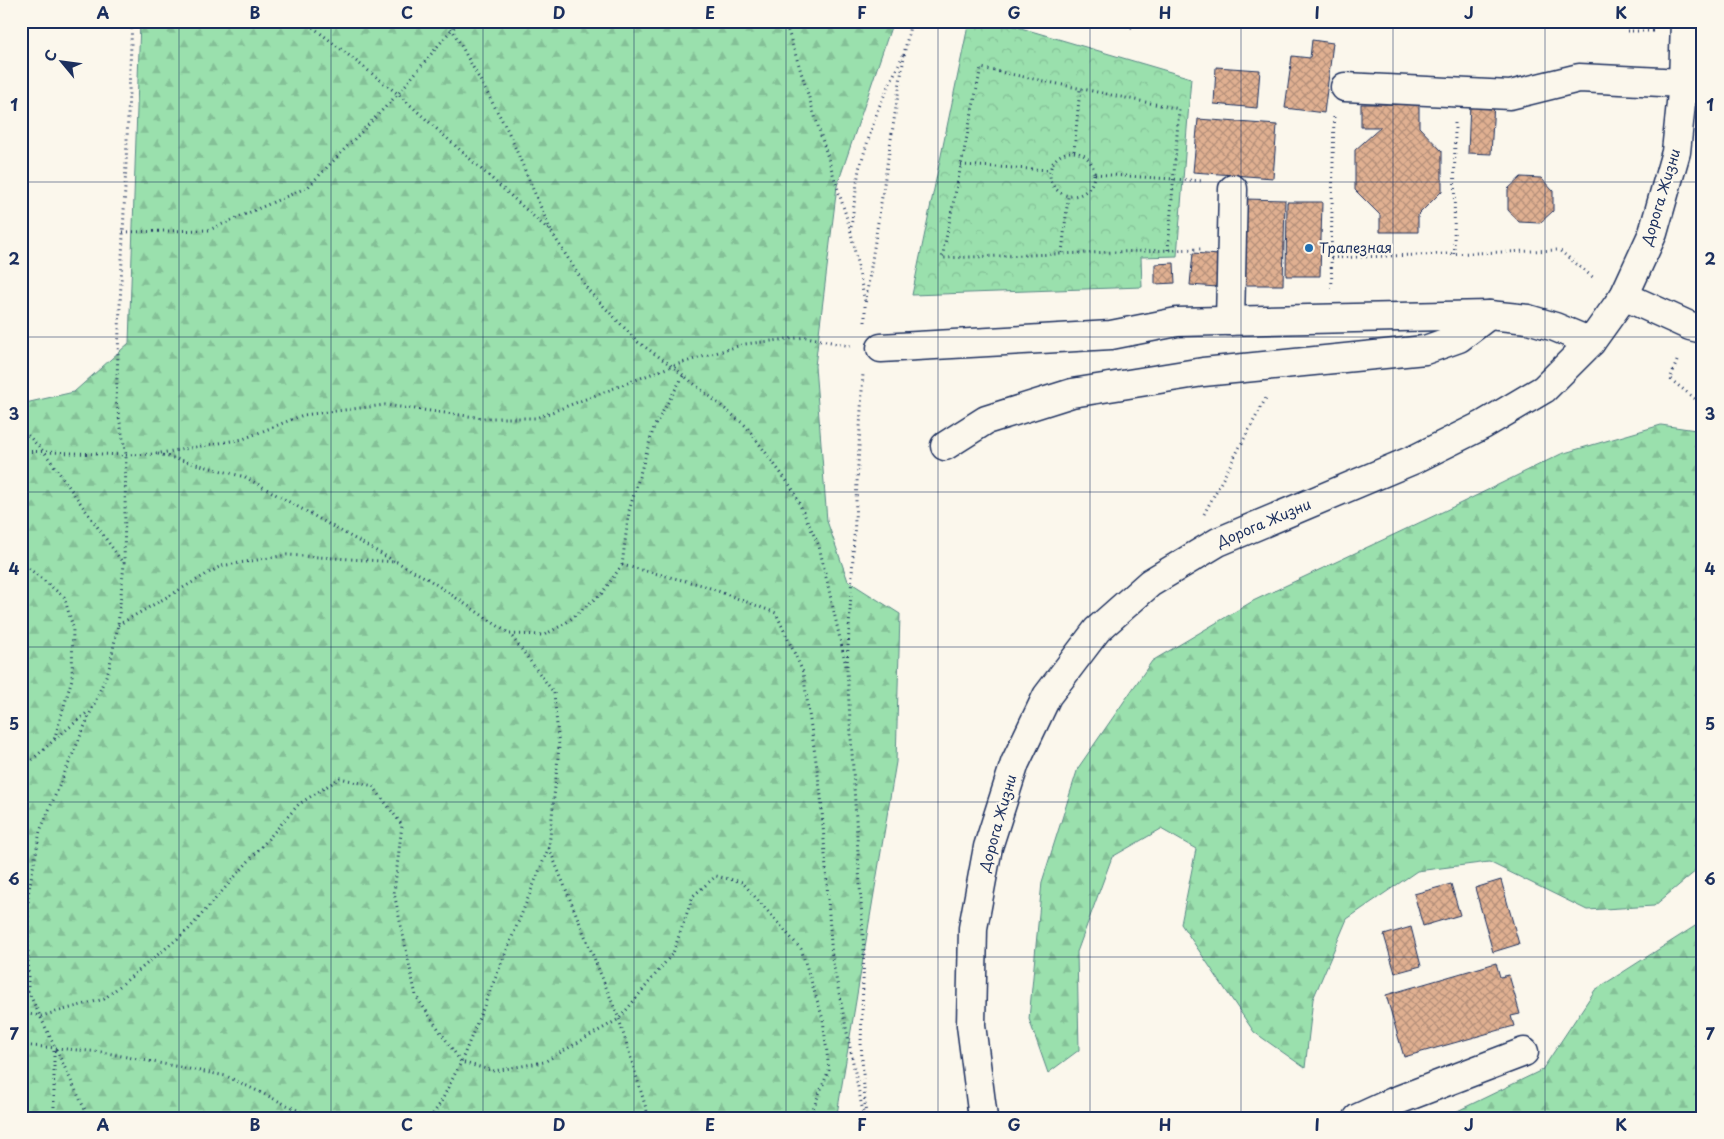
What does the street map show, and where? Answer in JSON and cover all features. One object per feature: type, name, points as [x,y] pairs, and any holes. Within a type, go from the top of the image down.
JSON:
[{"type":"main road","name":"Дорога Жизни","points":[[983,1118],[971,1025],[973,928],[988,848],[1015,763],[1047,696],[1097,630],[1150,584],[1218,542],[1415,459],[1483,426],[1544,389],[1591,342],[1624,296],[1653,233],[1676,152],[1683,83],[1672,26]]},
{"type":"main road","points":[[1345,87],[1510,95],[1579,78],[1683,83]]},
{"type":"main road","points":[[1230,321],[1233,189]]},
{"type":"main road","points":[[1624,296],[1703,330]]},
{"type":"main road","points":[[873,348],[1112,335],[1177,322],[1489,315],[1528,319],[1555,327],[1591,342]]},
{"type":"main road","points":[[945,446],[986,420],[1072,393],[1203,372],[1425,350],[1459,338],[1489,315]]},
{"type":"main road","points":[[1358,1118],[1393,1102],[1524,1052]]},
{"type":"path","points":[[28,991],[28,895],[40,830],[109,669],[118,625],[124,564],[126,455],[116,401],[132,21]]},
{"type":"path","points":[[305,21],[398,94],[552,234]]},
{"type":"path","points":[[444,21],[452,30],[508,131],[552,234],[588,290],[638,342],[672,366],[746,426],[792,488],[819,546],[847,670]]},
{"type":"path","points":[[123,232],[209,230],[308,187],[398,94],[461,21]]},
{"type":"path","points":[[786,21],[850,228],[873,348],[847,670],[864,952],[861,1043],[865,1118]]},
{"type":"path","points":[[866,305],[911,21]]},
{"type":"path","points":[[1112,21],[1134,28]]},
{"type":"path","points":[[1628,31],[1672,26]]},
{"type":"path","points":[[850,228],[859,169],[872,126],[905,50]]},
{"type":"path","points":[[981,68],[1179,109],[1168,250],[942,258],[961,165],[981,68]]},
{"type":"path","points":[[1333,318],[1331,258],[1334,108],[1345,87]]},
{"type":"path","points":[[1074,152],[1080,88]]},
{"type":"path","points":[[1454,254],[1456,92]]},
{"type":"path","points":[[1074,152],[1084,155],[1092,163],[1095,174],[1091,186],[1081,195],[1068,197],[1057,192],[1051,182],[1049,170],[1054,160],[1062,154],[1074,152]]},
{"type":"path","points":[[961,165],[1049,170]]},
{"type":"path","points":[[1095,174],[1174,179]]},
{"type":"path","points":[[1062,253],[1068,197]]},
{"type":"path","points":[[1331,258],[1559,250],[1595,278]]},
{"type":"path","points":[[21,451],[126,455],[155,454],[243,439],[303,415],[385,405],[483,418],[536,418],[672,366],[746,344],[806,338],[873,348]]},
{"type":"path","points":[[1677,361],[1670,379],[1703,405]]},
{"type":"path","points":[[510,634],[544,635],[566,622],[602,592],[622,565],[629,511],[654,427],[683,376]]},
{"type":"path","points":[[1203,514],[1266,398]]},
{"type":"path","points":[[22,428],[45,453],[124,564]]},
{"type":"path","points":[[155,454],[245,477],[428,579],[510,634],[554,693],[559,747],[549,847],[461,1062],[440,1104],[430,1118]]},
{"type":"path","points":[[118,625],[221,566],[287,555],[397,562]]},
{"type":"path","points":[[21,562],[64,597],[73,627],[72,679],[54,740]]},
{"type":"path","points":[[622,565],[702,585],[776,613],[803,672],[821,796],[832,958],[865,1118]]},
{"type":"path","points":[[21,770],[90,710]]},
{"type":"path","points":[[21,1013],[41,1016],[104,998],[188,930],[299,804],[340,778],[373,786],[402,825],[394,893],[416,996],[461,1062],[494,1071],[544,1062],[619,1019],[673,953],[693,896],[716,876],[742,882],[800,949],[823,1019],[829,1070],[809,1118]]},
{"type":"path","points":[[549,847],[619,1019],[649,1118]]},
{"type":"path","points":[[21,984],[28,991],[41,1016],[54,1048],[89,1118]]},
{"type":"path","points":[[21,1045],[101,1052],[226,1076],[314,1118]]},
{"type":"path","points":[[54,1048],[54,1118]]},
{"type":"green space","points":[[140,21],[893,21],[837,186],[815,366],[827,521],[848,581],[900,614],[896,762],[835,1118],[21,1118],[21,404],[74,392],[129,343]]},
{"type":"green space","points":[[969,21],[997,21],[1191,78],[1177,256],[1141,257],[1142,287],[912,295]]},
{"type":"green space","points":[[1661,425],[1703,431],[1703,865],[1654,906],[1587,910],[1489,862],[1417,871],[1347,919],[1313,999],[1305,1068],[1254,1032],[1181,924],[1196,849],[1161,829],[1112,857],[1077,952],[1079,1050],[1048,1073],[1029,1019],[1042,882],[1078,768],[1152,661],[1253,601],[1561,454]]},
{"type":"green space","points":[[1703,921],[1703,1118],[1443,1118],[1542,1070],[1595,990]]},
{"type":"building","points":[[1312,40],[1333,43],[1324,113],[1285,108],[1292,56],[1310,58]]},
{"type":"building","points":[[1216,67],[1260,70],[1257,108],[1214,104]]},
{"type":"building","points":[[1470,102],[1494,103],[1491,154],[1468,153]]},
{"type":"building","points":[[1361,104],[1419,104],[1419,127],[1442,151],[1442,191],[1418,215],[1418,232],[1380,232],[1380,215],[1355,190],[1355,150],[1381,127],[1361,127]]},
{"type":"building","points":[[1198,119],[1277,125],[1273,178],[1193,172]]},
{"type":"building","points":[[1521,177],[1541,178],[1553,191],[1553,211],[1540,223],[1519,222],[1508,210],[1508,189]]},
{"type":"building","points":[[1244,199],[1285,200],[1283,285],[1242,285]]},
{"type":"building","points":[[1287,202],[1322,202],[1320,276],[1286,276]]},
{"type":"building","points":[[1193,253],[1219,255],[1217,287],[1190,285]]},
{"type":"building","points":[[1174,263],[1175,283],[1155,284],[1155,264]]},
{"type":"building","points":[[1501,880],[1519,944],[1493,952],[1475,888]]},
{"type":"building","points":[[1451,884],[1460,915],[1423,926],[1414,894]]},
{"type":"building","points":[[1411,927],[1421,966],[1395,973],[1384,935]]},
{"type":"building","points":[[1496,963],[1500,977],[1509,975],[1520,1014],[1511,1016],[1514,1026],[1404,1057],[1386,995]]},
{"type":"place","name":"Трапезная","points":[[1309,248]]}]
